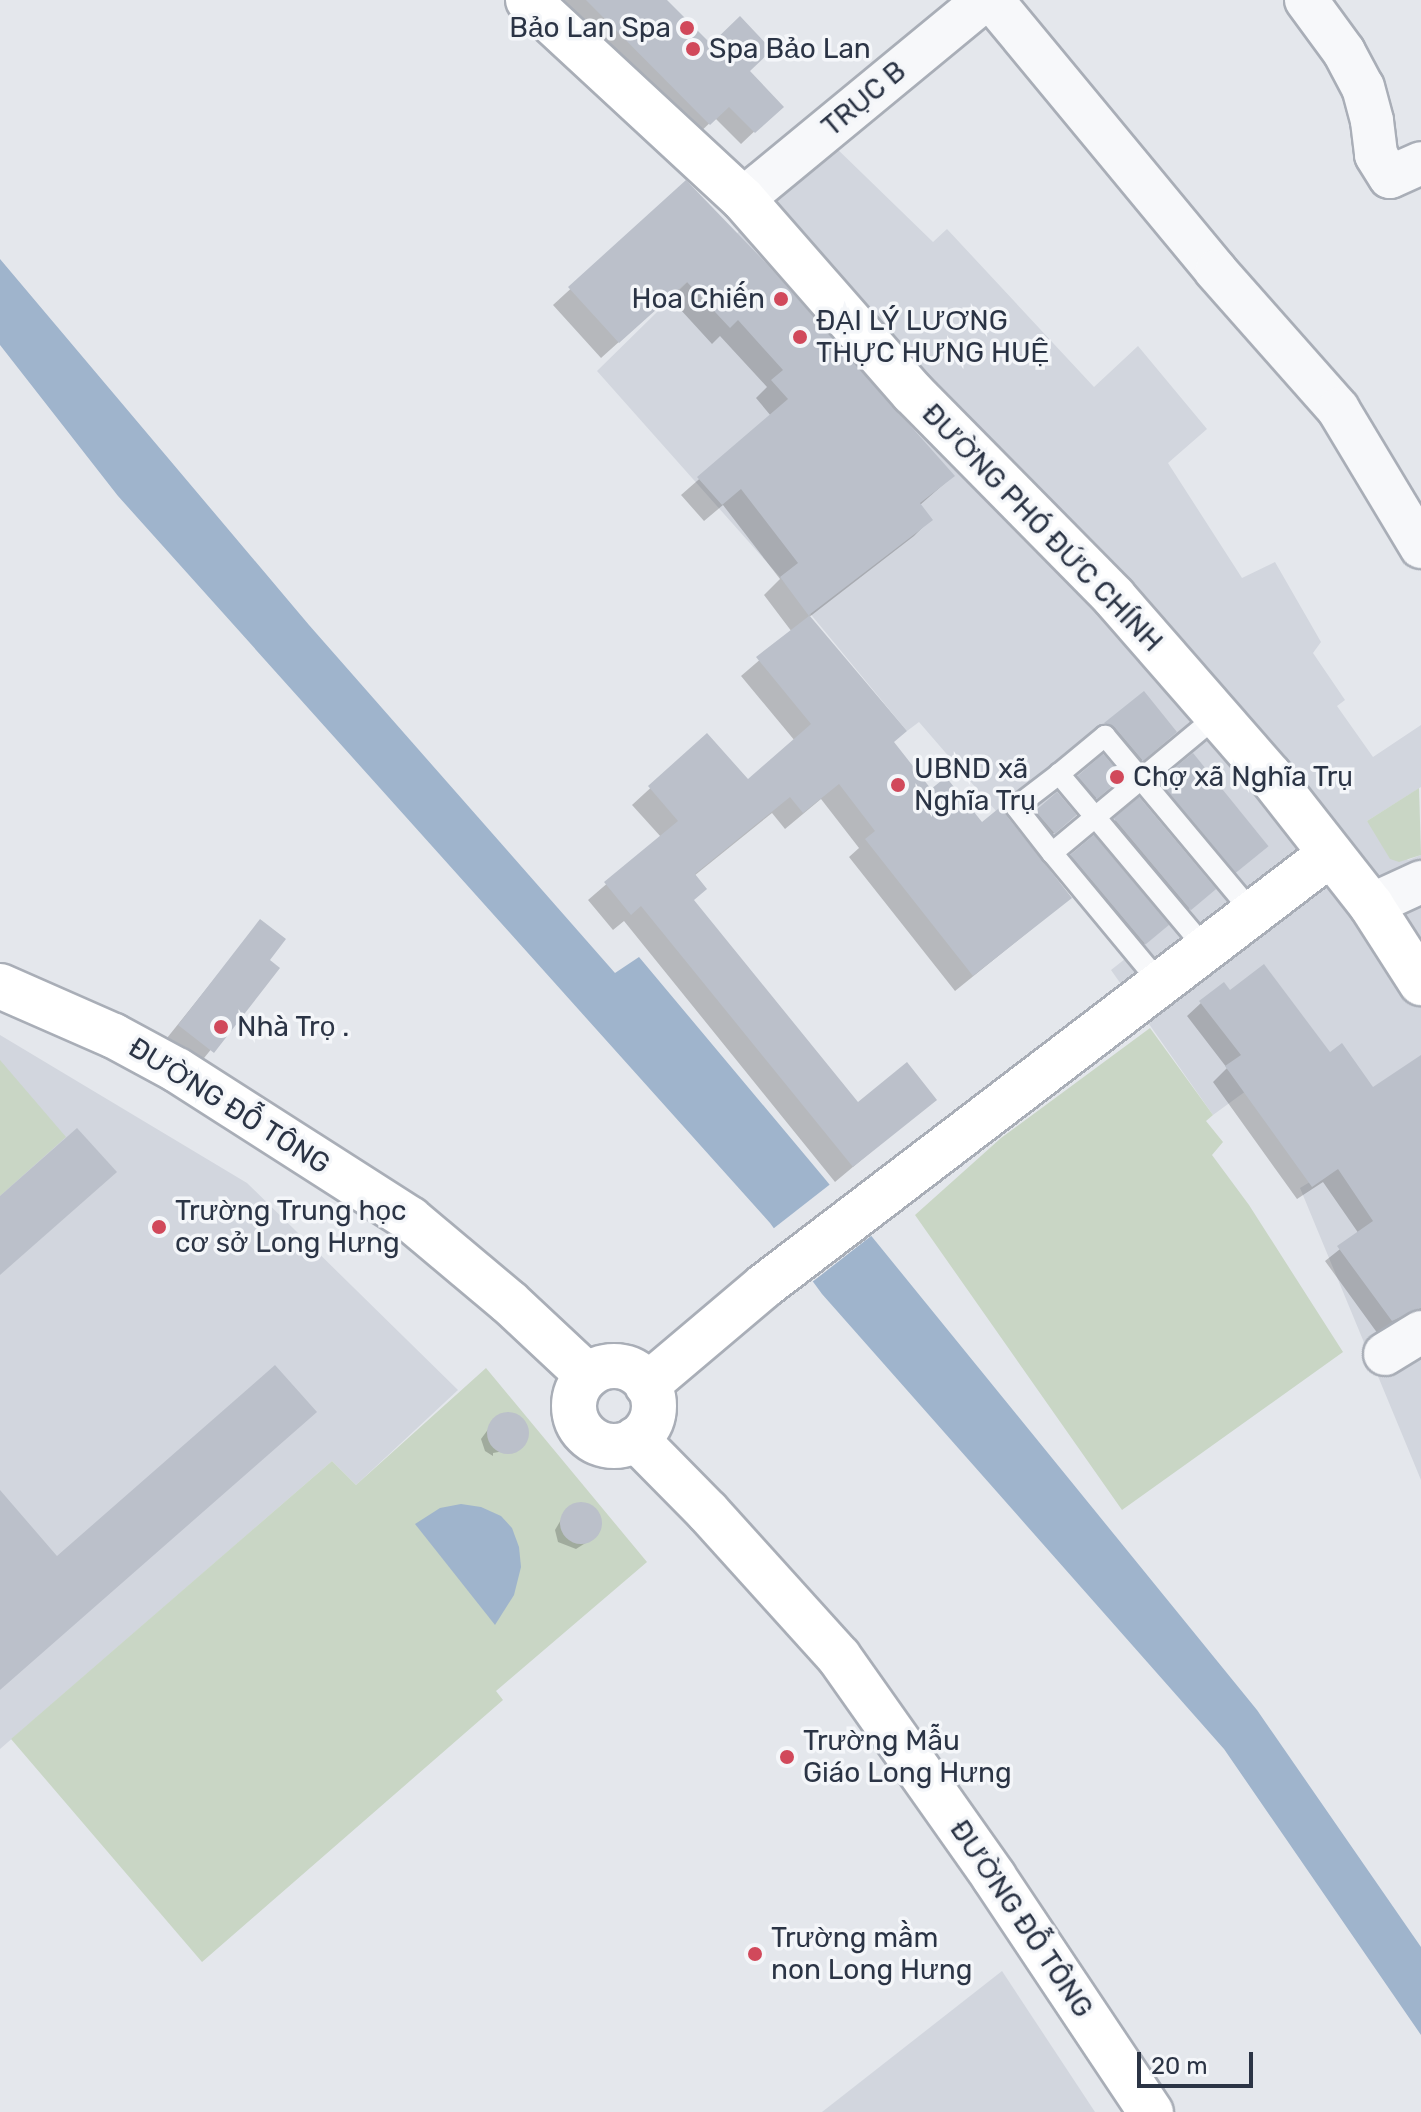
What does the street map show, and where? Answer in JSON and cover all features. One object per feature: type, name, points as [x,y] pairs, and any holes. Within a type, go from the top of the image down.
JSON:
[{"type":"main road","name":"ĐƯỜNG PHÓ ĐỨC CHÍNH","points":[[528,0],[743,199],[913,393],[1114,597],[1270,776],[1371,905],[1421,983]]},
{"type":"main road","points":[[647,1385],[764,1286],[1329,855]]},
{"type":"main road","name":"ĐƯỜNG ĐỖ TÔNG","points":[[0,986],[114,1036],[177,1070],[410,1219],[509,1302],[588,1376]]},
{"type":"main road","points":[[603,1368],[624,1368],[639,1375],[647,1385],[653,1414],[636,1439],[609,1446],[585,1434],[575,1417],[573,1404],[576,1392],[588,1376],[603,1368]]},
{"type":"main road","name":"ĐƯỜNG ĐỖ TÔNG","points":[[636,1439],[708,1512],[839,1657],[994,1877],[1151,2112]]},
{"type":"street","name":"TRỤC B","points":[[743,199],[984,0]]},
{"type":"street","points":[[992,0],[1216,271],[1338,409],[1421,547]]},
{"type":"street","points":[[1306,0],[1344,52],[1363,87],[1372,121],[1376,155],[1390,177],[1421,163]]},
{"type":"street","points":[[1371,905],[1421,882]]},
{"type":"street","points":[[1385,1354],[1421,1332]]},
{"type":"lane","points":[[1052,853],[1217,716]]},
{"type":"lane","points":[[1160,983],[1016,807],[1105,736],[1253,913]]},
{"type":"lane","points":[[1059,774],[1206,949]]},
{"type":"shaded area","points":[[830,142],[933,242],[947,229],[1094,387],[1138,346],[1207,429],[1168,463],[1242,578],[1275,562],[1321,642],[1313,653],[1345,700],[1337,706],[1373,757],[1421,725],[1421,787],[1367,821],[1408,860],[1421,855],[1421,1480],[1300,1188],[1379,1140],[1309,1045],[1213,1115],[1111,970],[1130,955],[1008,802],[996,811],[919,722],[907,731],[780,577],[597,371]]},
{"type":"shaded area","points":[[0,1035],[247,1183],[458,1390],[356,1485],[332,1461],[0,1749]]},
{"type":"shaded area","points":[[1002,1971],[1095,2112],[822,2112]]},
{"type":"green space","points":[[1419,788],[1421,855],[1399,862],[1390,859],[1367,821]]},
{"type":"green space","points":[[1150,1028],[1213,1115],[1206,1121],[1223,1142],[1212,1155],[1249,1205],[1343,1352],[1122,1510],[915,1215],[1001,1138]]},
{"type":"green space","points":[[0,1060],[66,1137],[0,1196]]},
{"type":"green space","points":[[486,1368],[647,1562],[496,1691],[503,1700],[202,1962],[11,1739],[332,1461],[356,1485]]},
{"type":"water","points":[[0,259],[309,625],[615,973],[639,957],[825,1179],[1257,1710],[1421,1947],[1421,2035],[1224,1749],[822,1294],[770,1223],[118,496],[0,345]]},
{"type":"water","points":[[461,1504],[481,1507],[501,1516],[512,1528],[519,1547],[521,1567],[514,1595],[495,1625],[415,1524],[440,1508]]},
{"type":"pier","points":[[833,1182],[874,1234],[811,1283],[770,1231]]},
{"type":"building","points":[[586,0],[667,0],[711,44],[740,16],[772,50],[750,71],[784,107],[755,133],[729,107],[710,125]]},
{"type":"building","points":[[686,180],[765,262],[955,476],[920,503],[933,520],[809,615],[907,731],[894,742],[931,789],[946,777],[982,822],[1004,804],[1006,815],[1072,898],[973,976],[865,839],[875,831],[839,784],[803,813],[790,797],[695,874],[707,889],[694,900],[858,1102],[907,1062],[937,1100],[853,1167],[641,906],[631,915],[604,882],[678,821],[648,786],[707,733],[748,779],[811,724],[756,657],[809,616],[780,577],[798,563],[741,489],[722,505],[697,477],[788,399],[771,380],[783,370],[738,320],[730,328],[687,282],[619,343],[568,287]]},
{"type":"building","points":[[1144,691],[1177,732],[1143,761],[1115,728],[1104,723]]},
{"type":"building","points":[[1193,753],[1269,846],[1234,874],[1159,781]]},
{"type":"building","points":[[1103,754],[1123,777],[1097,799],[1077,776]]},
{"type":"building","points":[[1057,792],[1077,815],[1055,834],[1035,811]]},
{"type":"building","points":[[1139,797],[1216,889],[1191,910],[1114,818]]},
{"type":"building","points":[[1094,835],[1169,925],[1145,945],[1070,855]]},
{"type":"building","points":[[260,919],[286,939],[270,960],[280,968],[214,1053],[178,1025]]},
{"type":"building","points":[[1264,964],[1330,1052],[1342,1043],[1373,1087],[1421,1055],[1421,1308],[1392,1321],[1337,1246],[1373,1221],[1338,1169],[1312,1187],[1225,1066],[1241,1055],[1199,1001],[1224,982],[1230,990]]},
{"type":"building","points":[[77,1128],[117,1172],[0,1275],[0,1196]]},
{"type":"building","points":[[275,1365],[317,1412],[0,1690],[0,1490],[57,1556]]},
{"type":"building","points":[[508,1412],[523,1418],[529,1433],[523,1448],[508,1454],[493,1448],[487,1433],[493,1418]]},
{"type":"building","points":[[581,1502],[596,1508],[602,1523],[596,1538],[581,1544],[566,1538],[560,1523],[566,1508]]},
{"type":"place","name":"Bảo Lan Spa","points":[[687,28]]},
{"type":"place","name":"Spa Bảo Lan","points":[[693,49]]},
{"type":"place","name":"Hoa Chiến","points":[[781,299]]},
{"type":"place","name":"ĐẠI LÝ LƯƠNG THỰC HƯNG HUỆ","points":[[800,337]]},
{"type":"place","name":"Chợ xã Nghĩa Trụ","points":[[1117,777]]},
{"type":"place","name":"UBND xã Nghĩa Trụ","points":[[898,785]]},
{"type":"place","name":"Nhà Trọ .","points":[[221,1027]]},
{"type":"place","name":"Trường Trung học cơ sở Long Hưng","points":[[159,1227]]},
{"type":"place","name":"Trường Mẫu Giáo Long Hưng","points":[[787,1757]]},
{"type":"place","name":"Trường mầm non Long Hưng","points":[[755,1954]]}]
